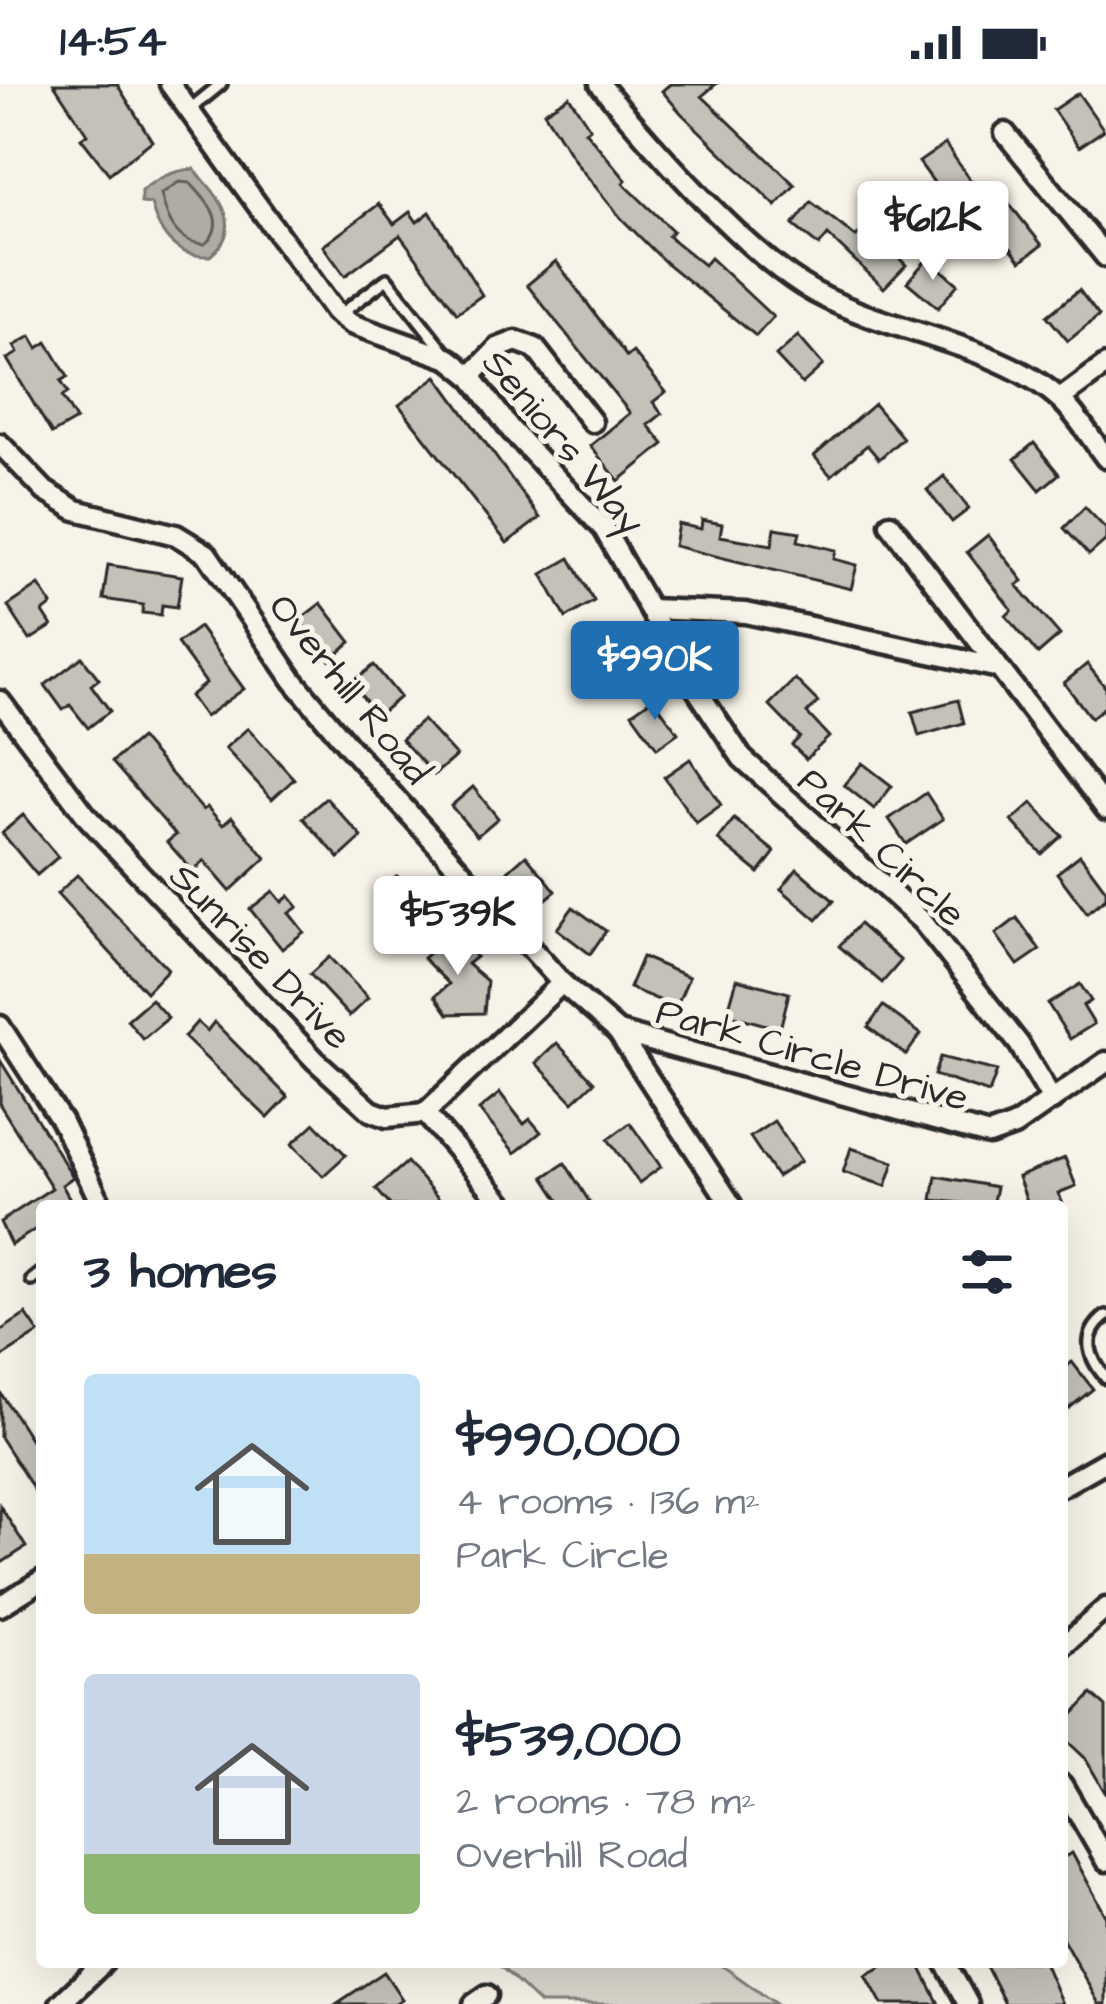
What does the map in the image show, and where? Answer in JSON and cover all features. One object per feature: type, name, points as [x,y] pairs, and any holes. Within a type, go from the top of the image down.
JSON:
[{"type":"street","points":[[170,84],[339,315]]},
{"type":"street","points":[[600,84],[633,123],[799,284],[857,315],[1002,364],[1060,399],[1106,458]]},
{"type":"street","points":[[1006,133],[1106,257]]},
{"type":"street","name":"Seniors Way","points":[[339,315],[450,359],[471,376],[511,430],[597,519],[650,608]]},
{"type":"street","points":[[471,376],[498,348],[516,340],[535,348],[592,422]]},
{"type":"street","points":[[1060,399],[1106,365]]},
{"type":"street","name":"Overhill Road","points":[[0,444],[45,491],[76,510],[198,544],[335,731],[562,983],[618,1032]]},
{"type":"street","points":[[890,524],[1106,809]]},
{"type":"street","points":[[650,608],[746,614],[994,667]]},
{"type":"street","name":"Park Circle","points":[[650,608],[742,758],[922,921],[1007,1028],[1052,1100]]},
{"type":"street","name":"Sunrise Drive","points":[[0,701],[88,818],[315,1060],[371,1111],[387,1117],[425,1112]]},
{"type":"street","points":[[501,1200],[425,1112],[562,983]]},
{"type":"street","points":[[0,1026],[62,1122],[99,1200]]},
{"type":"street","points":[[618,1032],[728,1200]]},
{"type":"street","name":"Park Circle Drive","points":[[618,1032],[982,1134],[1006,1131],[1052,1100]]},
{"type":"street","points":[[1052,1100],[1106,1062]]},
{"type":"street","points":[[1068,1483],[1106,1461]]},
{"type":"street","points":[[0,1606],[36,1584]]},
{"type":"street","points":[[1068,1642],[1106,1608]]},
{"type":"street","points":[[1068,1795],[1106,1861]]},
{"type":"street","points":[[60,2004],[98,1968]]},
{"type":"street","points":[[948,1968],[968,2004]]},
{"type":"lane","points":[[189,110],[220,84]]},
{"type":"lane","points":[[339,315],[387,278],[450,359]]},
{"type":"lane","points":[[32,1280],[36,1277]]},
{"type":"lane","points":[[1106,1316],[1094,1324],[1088,1341],[1092,1362],[1106,1378]]},
{"type":"shaded area","points":[[502,1968],[725,1968],[776,2004],[540,2004]]},
{"type":"water","points":[[194,169],[219,200],[228,222],[221,245],[210,256],[187,253],[170,242],[151,204],[141,203],[141,191],[153,182]]},
{"type":"building","points":[[54,84],[117,84],[152,141],[109,174],[81,138],[87,134]]},
{"type":"building","points":[[670,84],[716,84],[702,96],[795,185],[776,206],[681,113],[662,91]]},
{"type":"building","points":[[1078,93],[1104,130],[1079,147],[1053,110]]},
{"type":"building","points":[[569,96],[590,128],[585,131],[626,180],[623,183],[673,231],[668,236],[704,265],[710,258],[773,317],[756,336],[666,263],[577,164],[544,112]]},
{"type":"building","points":[[945,144],[976,188],[951,206],[919,162]]},
{"type":"building","points":[[1007,201],[1042,245],[1021,261],[986,217]]},
{"type":"building","points":[[811,202],[856,237],[866,226],[906,265],[884,288],[828,235],[819,246],[793,225]]},
{"type":"building","points":[[379,204],[394,224],[410,212],[417,222],[430,212],[482,295],[457,313],[400,235],[345,276],[323,246]]},
{"type":"building","points":[[928,258],[958,284],[938,308],[907,282]]},
{"type":"building","points":[[556,261],[627,357],[633,352],[666,392],[653,402],[662,414],[648,425],[664,444],[619,481],[590,446],[630,413],[527,285]]},
{"type":"building","points":[[1079,290],[1099,316],[1068,341],[1047,316]]},
{"type":"building","points":[[31,336],[38,348],[47,342],[68,377],[61,381],[68,393],[62,397],[76,420],[52,434],[7,359],[18,353],[14,346]]},
{"type":"building","points":[[798,336],[823,365],[802,384],[776,356]]},
{"type":"building","points":[[437,376],[540,518],[507,543],[399,405]]},
{"type":"building","points":[[874,404],[903,438],[879,459],[867,445],[831,476],[814,456]]},
{"type":"building","points":[[1034,443],[1059,474],[1040,490],[1015,459]]},
{"type":"building","points":[[944,476],[969,509],[952,522],[927,490]]},
{"type":"building","points":[[1085,507],[1106,529],[1106,540],[1089,555],[1064,528]]},
{"type":"building","points":[[702,520],[722,524],[720,536],[772,545],[775,528],[800,532],[798,541],[836,550],[834,559],[857,565],[851,589],[674,546],[678,524],[701,529]]},
{"type":"building","points":[[988,535],[1023,581],[1017,585],[1060,635],[1038,654],[1006,616],[1012,610],[967,552]]},
{"type":"building","points":[[570,558],[594,601],[566,618],[542,574]]},
{"type":"building","points":[[108,565],[182,576],[177,607],[162,605],[161,615],[142,613],[143,605],[103,599]]},
{"type":"building","points":[[39,585],[52,605],[43,612],[52,626],[30,640],[8,606]]},
{"type":"building","points":[[321,603],[351,642],[330,660],[299,620]]},
{"type":"building","points":[[199,627],[244,689],[205,717],[190,696],[206,683],[177,643]]},
{"type":"building","points":[[604,631],[632,672],[606,690],[578,648]]},
{"type":"building","points":[[82,657],[99,679],[91,685],[110,711],[88,728],[70,705],[63,710],[45,685]]},
{"type":"building","points":[[1087,664],[1106,688],[1106,706],[1091,718],[1064,683]]},
{"type":"building","points":[[374,665],[400,697],[377,716],[352,683]]},
{"type":"building","points":[[795,679],[818,702],[807,713],[829,737],[806,759],[792,745],[800,737],[769,705]]},
{"type":"building","points":[[653,698],[678,733],[657,748],[632,713]]},
{"type":"building","points":[[958,700],[964,723],[919,736],[912,712]]},
{"type":"building","points":[[423,720],[456,756],[434,775],[401,739]]},
{"type":"building","points":[[248,728],[294,779],[272,799],[225,748]]},
{"type":"building","points":[[140,738],[203,810],[207,807],[223,825],[232,817],[266,858],[230,891],[204,861],[193,871],[167,842],[176,835],[112,762]]},
{"type":"building","points":[[690,759],[721,805],[696,823],[664,777]]},
{"type":"building","points":[[862,763],[892,786],[874,809],[844,785]]},
{"type":"building","points":[[473,787],[498,818],[477,836],[451,806]]},
{"type":"building","points":[[926,793],[943,819],[906,844],[889,819]]},
{"type":"building","points":[[326,798],[362,837],[339,858],[303,818]]},
{"type":"building","points":[[1032,803],[1062,836],[1042,854],[1012,821]]},
{"type":"building","points":[[23,815],[58,857],[37,875],[2,833]]},
{"type":"building","points":[[734,819],[775,852],[759,873],[718,840]]},
{"type":"building","points":[[526,855],[556,891],[538,906],[508,871]]},
{"type":"building","points":[[1080,855],[1106,890],[1106,898],[1087,913],[1057,873]]},
{"type":"building","points":[[797,869],[834,901],[817,920],[781,889]]},
{"type":"building","points":[[77,875],[168,969],[146,992],[57,894]]},
{"type":"building","points":[[397,876],[427,907],[406,927],[376,895]]},
{"type":"building","points":[[273,891],[282,902],[289,896],[298,907],[289,913],[304,932],[282,949],[250,909]]},
{"type":"building","points":[[573,907],[606,931],[590,954],[557,929]]},
{"type":"building","points":[[1017,918],[1040,950],[1018,965],[996,934]]},
{"type":"building","points":[[859,924],[901,961],[882,983],[839,946]]},
{"type":"building","points":[[452,933],[476,957],[467,964],[487,981],[484,1013],[448,1014],[435,996],[449,984],[423,958]]},
{"type":"building","points":[[329,957],[368,998],[349,1016],[310,974]]},
{"type":"building","points":[[642,957],[689,977],[676,1007],[629,988]]},
{"type":"building","points":[[737,979],[789,993],[780,1029],[727,1014]]},
{"type":"building","points":[[1080,984],[1091,1001],[1083,1006],[1094,1024],[1070,1039],[1048,1004]]},
{"type":"building","points":[[151,999],[168,1018],[143,1039],[127,1020]]},
{"type":"building","points":[[883,1006],[921,1034],[906,1055],[868,1027]]},
{"type":"building","points":[[197,1022],[207,1031],[214,1022],[288,1097],[268,1118],[184,1037]]},
{"type":"building","points":[[557,1043],[594,1082],[573,1102],[536,1063]]},
{"type":"building","points":[[940,1057],[997,1071],[989,1093],[934,1075]]},
{"type":"building","points":[[0,1060],[73,1177],[62,1185],[71,1200],[36,1200],[36,1229],[11,1245],[0,1222],[52,1188],[0,1105]]},
{"type":"building","points":[[500,1093],[524,1124],[530,1119],[541,1132],[515,1153],[479,1110]]},
{"type":"building","points":[[774,1121],[801,1161],[777,1177],[750,1137]]},
{"type":"building","points":[[315,1123],[346,1155],[323,1176],[292,1144]]},
{"type":"building","points":[[630,1123],[661,1167],[639,1183],[608,1139]]},
{"type":"building","points":[[851,1148],[894,1162],[886,1186],[843,1172]]},
{"type":"building","points":[[1065,1158],[1076,1186],[1058,1193],[1061,1200],[1027,1200],[1018,1177]]},
{"type":"building","points":[[407,1162],[440,1200],[386,1200],[376,1189]]},
{"type":"building","points":[[565,1163],[588,1200],[559,1200],[544,1177]]},
{"type":"building","points":[[936,1176],[996,1187],[993,1200],[932,1200]]},
{"type":"building","points":[[26,1314],[36,1335],[0,1358],[0,1331]]},
{"type":"building","points":[[1072,1362],[1093,1389],[1068,1409],[1068,1365]]},
{"type":"building","points":[[0,1392],[36,1448],[36,1493],[0,1437]]},
{"type":"building","points":[[0,1506],[26,1547],[0,1564]]},
{"type":"building","points":[[1092,1694],[1106,1707],[1106,1794],[1085,1758],[1068,1742],[1068,1720]]},
{"type":"building","points":[[1072,1853],[1106,1916],[1106,2004],[1099,2004],[1068,1948],[1068,1855]]},
{"type":"building","points":[[879,1968],[921,1968],[939,2004],[882,2004],[866,1975]]},
{"type":"building","points":[[987,1968],[1047,1968],[1062,2004],[1005,2004]]},
{"type":"building","points":[[384,1972],[402,1999],[394,2004],[336,2004]]}]
